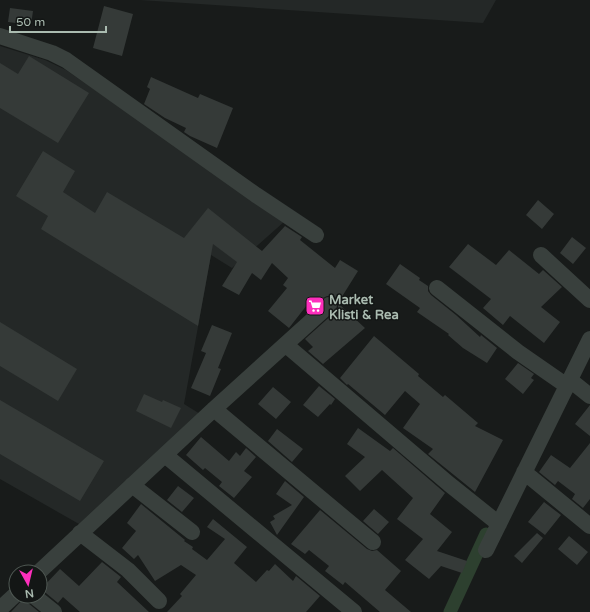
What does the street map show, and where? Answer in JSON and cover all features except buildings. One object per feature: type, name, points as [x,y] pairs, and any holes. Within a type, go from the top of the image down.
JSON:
[{"type":"street","points":[[0,36],[52,53],[66,60],[256,195],[316,235]]},
{"type":"street","points":[[541,255],[590,300]]},
{"type":"street","points":[[437,288],[518,352],[590,396]]},
{"type":"street","points":[[47,564],[214,409],[329,305]]},
{"type":"street","points":[[486,550],[590,339]]},
{"type":"street","points":[[286,344],[449,484],[499,524]]},
{"type":"street","points":[[214,409],[373,542]]},
{"type":"street","points":[[165,455],[354,612]]},
{"type":"street","points":[[524,472],[590,526]]},
{"type":"street","points":[[132,485],[192,532]]},
{"type":"street","points":[[80,533],[128,570],[159,601]]},
{"type":"street","points":[[0,609],[8,602]]},
{"type":"street","points":[[44,604],[54,612]]},
{"type":"shaded area","points":[[140,0],[496,0],[483,23]]},
{"type":"shaded area","points":[[0,46],[45,60],[66,70],[285,221],[232,268],[211,255],[184,404],[205,417],[86,528],[0,479]]},
{"type":"waterway","points":[[450,612],[486,534]]},
{"type":"place","name":"Market Klisti & Rea","points":[[315,306]]}]
